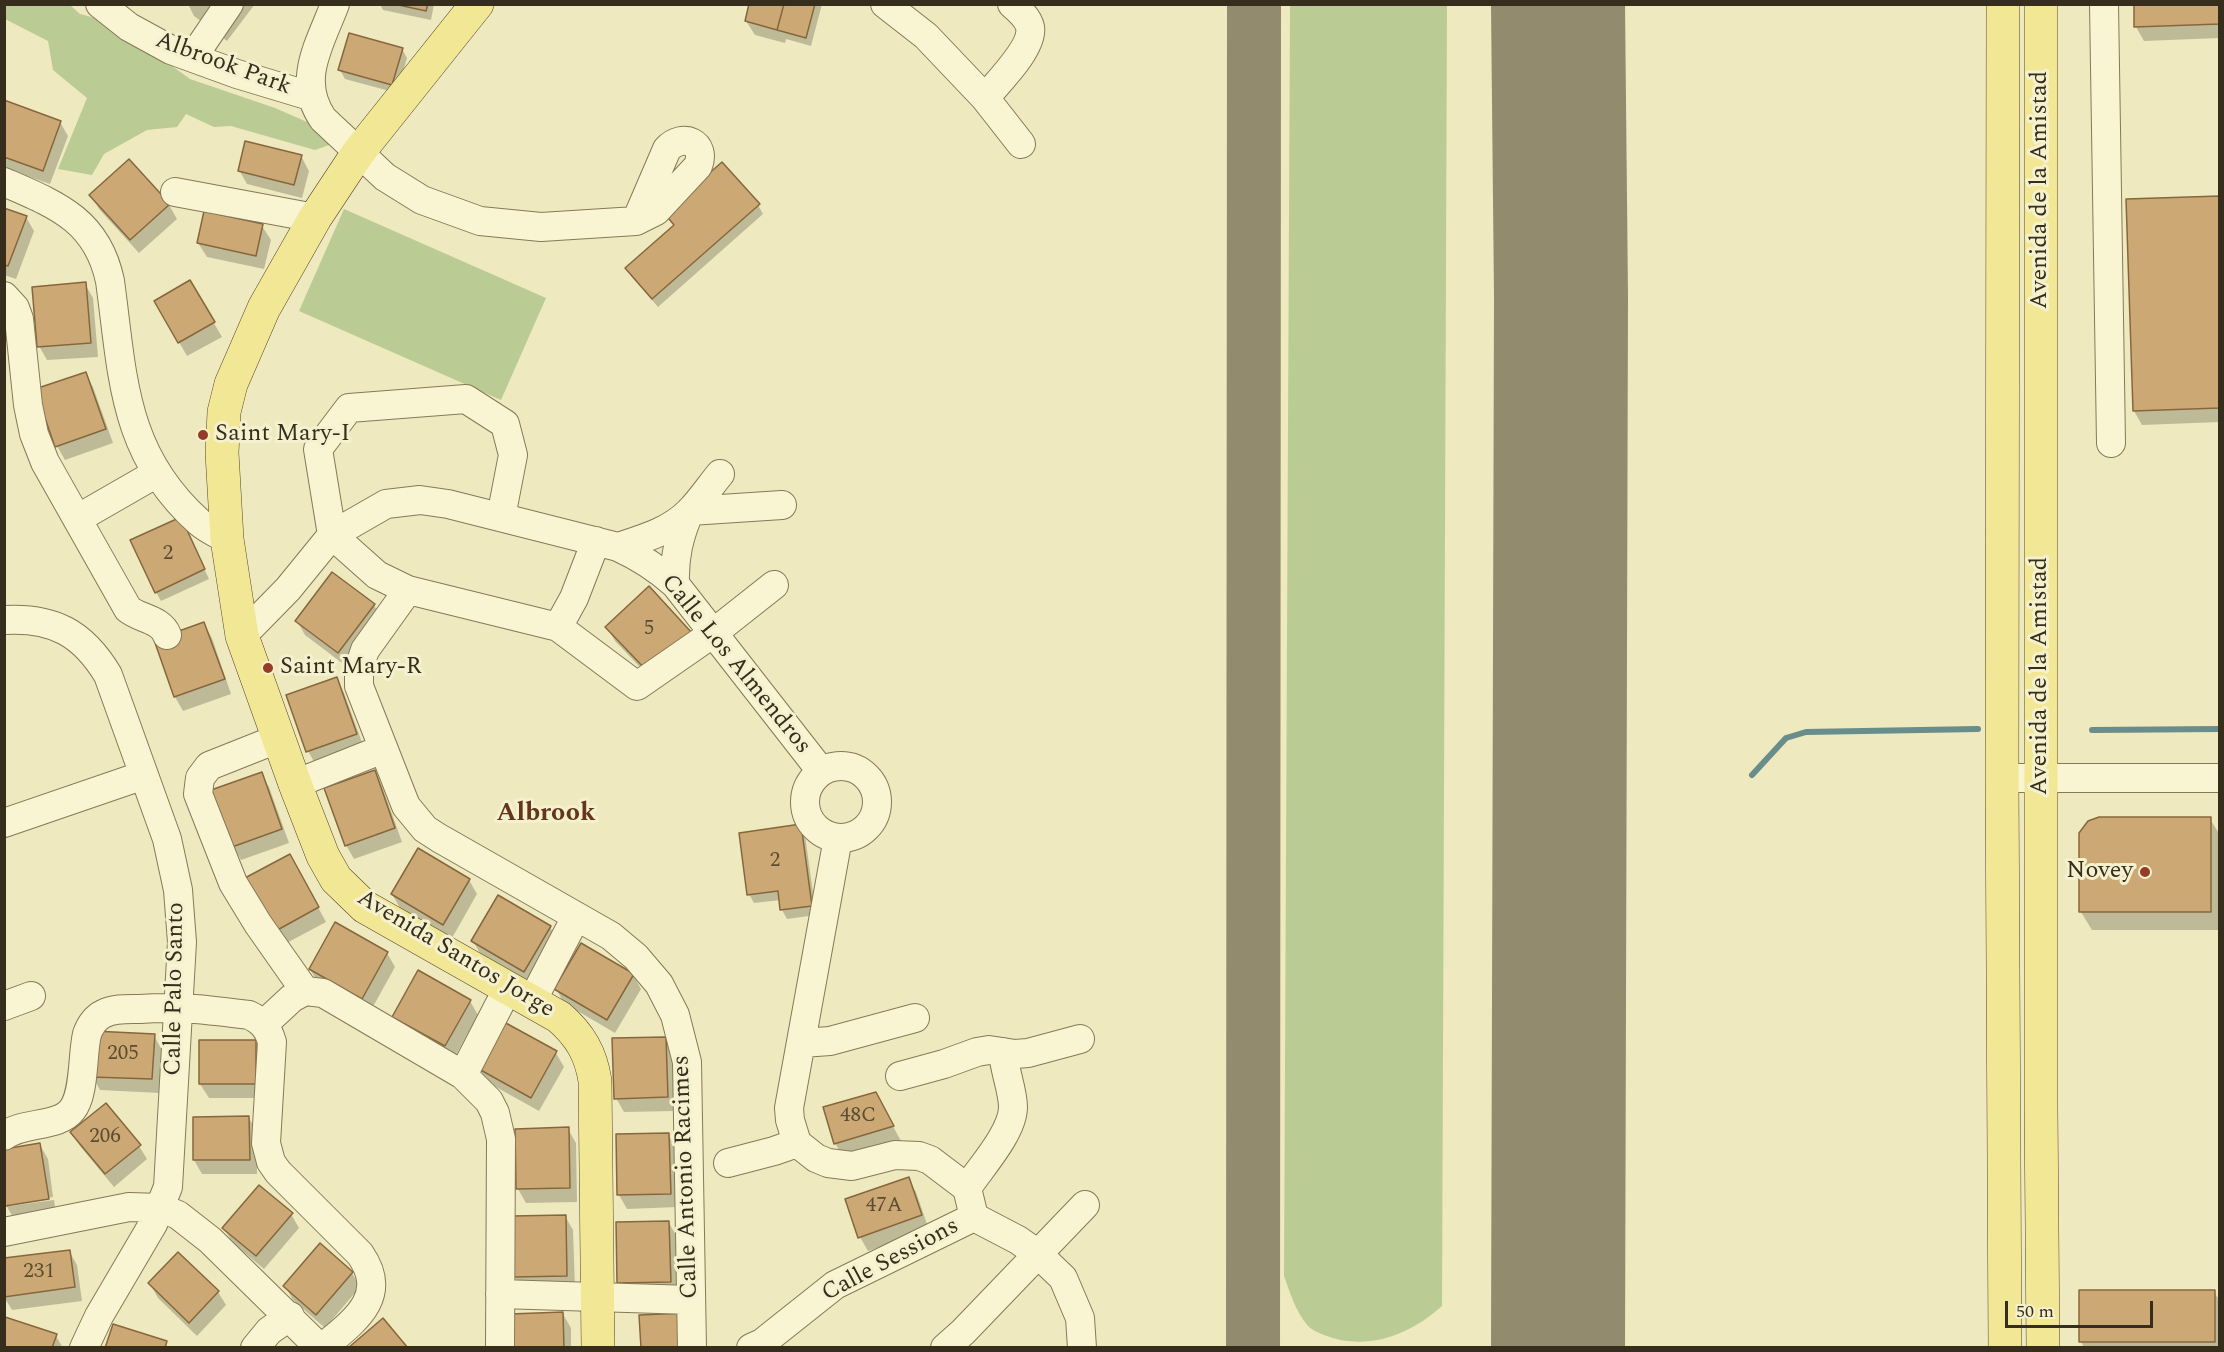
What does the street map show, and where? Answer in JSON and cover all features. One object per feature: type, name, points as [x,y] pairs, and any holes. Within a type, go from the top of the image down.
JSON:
[{"type":"main road","name":"Avenida Santos Jorge","points":[[477,4],[358,153],[315,218],[264,308],[231,384],[224,412],[222,453],[227,539],[242,636],[294,784],[323,856],[336,879],[352,896],[386,920],[559,1017],[573,1029],[586,1048],[595,1081],[598,1347]]},
{"type":"main road","name":"Avenida de la Amistad","points":[[2003,4],[2002,778],[2005,1347]]},
{"type":"main road","name":"Avenida de la Amistad","points":[[2041,4],[2044,1332]]},
{"type":"street","points":[[193,57],[230,4]]},
{"type":"street","points":[[334,4],[311,69],[310,96],[322,119],[385,177],[422,200],[480,221],[541,227],[636,221]]},
{"type":"street","points":[[885,4],[926,36],[985,98],[1021,144]]},
{"type":"street","points":[[985,98],[1029,44],[1030,26],[1012,4]]},
{"type":"street","points":[[2104,4],[2111,443]]},
{"type":"street","name":"Albrook Park","points":[[104,7],[129,27],[156,43],[237,74],[310,96]]},
{"type":"street","points":[[4,182],[67,212],[89,233],[102,255],[110,281],[128,407],[139,440],[157,473],[200,523],[227,539]]},
{"type":"street","points":[[175,192],[315,218]]},
{"type":"street","points":[[4,296],[15,308],[19,319],[28,405],[34,434],[45,462],[128,609],[136,615],[160,624],[167,635]]},
{"type":"street","points":[[501,517],[513,455],[505,424],[466,399],[349,408],[318,449],[332,535],[377,575],[408,590],[558,627],[637,686],[712,634],[774,585]]},
{"type":"street","points":[[77,519],[157,473]]},
{"type":"street","points":[[675,584],[676,547],[681,531],[690,511],[720,474]]},
{"type":"street","name":"Calle Los Almendros","points":[[242,636],[288,589],[332,535],[386,504],[420,500],[448,504],[607,544],[637,556],[657,569],[675,584],[820,771]]},
{"type":"street","points":[[558,627],[607,544],[658,532],[690,511],[782,506]]},
{"type":"street","name":"Calle Antonio Racimes","points":[[408,590],[365,650],[359,668],[359,686],[405,806],[424,829],[611,936],[636,957],[658,984],[675,1015],[687,1062],[692,1347]]},
{"type":"street","name":"Calle Palo Santo","points":[[4,620],[38,621],[69,632],[84,643],[98,658],[108,675],[167,839],[178,890],[182,942],[168,1187],[161,1208],[99,1316],[84,1347]]},
{"type":"street","points":[[278,738],[209,766],[200,778],[198,794],[232,883],[305,991]]},
{"type":"street","points":[[294,784],[383,749]]},
{"type":"street","points":[[844,765],[857,769],[867,776],[878,798],[874,816],[862,831],[851,837],[838,838],[828,836],[818,830],[806,811],[804,800],[806,789],[820,771],[832,766],[844,765]]},
{"type":"street","points":[[4,823],[144,776]]},
{"type":"street","points":[[2002,778],[2220,778]]},
{"type":"street","points":[[838,838],[789,1108],[796,1143],[816,1158],[841,1166],[864,1164],[895,1155],[919,1156],[939,1165],[968,1188],[974,1217],[1018,1240],[1038,1254],[1063,1278],[1080,1318],[1082,1347]]},
{"type":"street","points":[[463,1074],[576,917]]},
{"type":"street","points":[[264,1024],[292,998],[305,991],[323,993],[463,1074],[489,1101],[500,1127],[502,1166],[500,1347]]},
{"type":"street","points":[[4,1006],[31,996]]},
{"type":"street","points":[[4,1136],[17,1128],[58,1120],[71,1111],[78,1097],[88,1033],[93,1021],[101,1015],[118,1010],[179,1007],[249,1015],[264,1024],[270,1033],[272,1042],[266,1143],[271,1162],[278,1172],[360,1254],[369,1267],[370,1294],[357,1319],[321,1347],[193,1224],[161,1208],[129,1206],[4,1232]]},
{"type":"street","points":[[802,1044],[830,1041],[915,1018]]},
{"type":"street","points":[[900,1076],[977,1052],[1028,1053],[1080,1039]]},
{"type":"street","points":[[968,1188],[1012,1118],[1012,1102],[1003,1052]]},
{"type":"street","points":[[728,1163],[796,1143]]},
{"type":"street","points":[[945,1347],[963,1332],[1085,1205]]},
{"type":"street","name":"Calle Sessions","points":[[751,1347],[762,1343],[835,1285],[974,1217]]},
{"type":"street","points":[[500,1294],[691,1300]]},
{"type":"street","points":[[255,1347],[269,1331],[290,1316]]},
{"type":"street","points":[[2044,1332],[2056,1347]]},
{"type":"green space","points":[[4,5],[70,5],[80,14],[111,22],[190,79],[275,108],[346,139],[315,150],[231,126],[214,127],[186,114],[177,127],[147,130],[104,154],[92,175],[58,169],[87,98],[53,70],[48,41],[5,19]]},
{"type":"green space","points":[[1290,5],[1447,5],[1442,1306],[1402,1332],[1387,1338],[1356,1342],[1340,1340],[1310,1327],[1297,1309],[1284,1276]]},
{"type":"green space","points":[[344,209],[546,298],[501,400],[299,311]]},
{"type":"building","points":[[394,4],[428,4],[426,11]]},
{"type":"building","points":[[749,4],[784,4],[777,30],[745,21]]},
{"type":"building","points":[[784,4],[815,4],[806,38],[777,30]]},
{"type":"building","points":[[2134,4],[2220,4],[2220,24],[2134,27]]},
{"type":"building","points":[[349,33],[403,48],[392,85],[338,70]]},
{"type":"building","points":[[4,100],[61,121],[43,171],[4,157]]},
{"type":"building","points":[[245,141],[302,155],[294,185],[238,171]]},
{"type":"building","points":[[129,159],[170,204],[130,240],[89,195]]},
{"type":"building","points":[[722,162],[760,204],[652,299],[625,268],[674,225],[664,213]]},
{"type":"building","points":[[2220,196],[2220,408],[2133,411],[2126,199]]},
{"type":"building","points":[[4,208],[27,216],[8,266],[4,265]]},
{"type":"building","points":[[204,211],[263,224],[256,256],[197,243]]},
{"type":"building","points":[[190,280],[215,322],[178,343],[154,301]]},
{"type":"building","points":[[86,282],[91,343],[37,347],[32,287]]},
{"type":"building","points":[[86,372],[106,429],[55,447],[35,389]]},
{"type":"building","points":[[181,517],[205,569],[155,593],[130,540]]},
{"type":"building","points":[[332,572],[375,604],[338,653],[295,621]]},
{"type":"building","points":[[649,586],[692,633],[649,673],[605,627]]},
{"type":"building","points":[[204,622],[225,679],[174,697],[154,640]]},
{"type":"building","points":[[337,677],[357,734],[306,752],[286,695]]},
{"type":"building","points":[[375,770],[395,828],[345,846],[324,788]]},
{"type":"building","points":[[262,772],[282,829],[232,847],[211,790]]},
{"type":"building","name":"Novey","points":[[2099,817],[2211,817],[2211,912],[2079,912],[2079,833],[2088,821]]},
{"type":"building","points":[[801,824],[812,906],[780,910],[778,891],[747,895],[739,833]]},
{"type":"building","points":[[418,848],[470,879],[443,925],[391,894]]},
{"type":"building","points":[[290,854],[319,907],[272,933],[243,879]]},
{"type":"building","points":[[498,895],[551,926],[524,972],[471,941]]},
{"type":"building","points":[[335,922],[388,952],[362,999],[309,969]]},
{"type":"building","points":[[581,943],[634,974],[607,1020],[554,989]]},
{"type":"building","points":[[418,970],[471,1000],[445,1046],[392,1017]]},
{"type":"building","points":[[504,1022],[557,1051],[531,1098],[477,1068]]},
{"type":"building","points":[[93,1031],[155,1034],[152,1079],[91,1077]]},
{"type":"building","points":[[666,1037],[668,1097],[614,1099],[612,1038]]},
{"type":"building","points":[[199,1040],[256,1040],[256,1084],[199,1084]]},
{"type":"building","points":[[876,1092],[894,1126],[834,1144],[823,1107]]},
{"type":"building","points":[[106,1103],[141,1145],[105,1174],[70,1132]]},
{"type":"building","points":[[249,1116],[250,1160],[193,1160],[193,1117]]},
{"type":"building","points":[[569,1127],[570,1188],[516,1189],[515,1129]]},
{"type":"building","points":[[669,1133],[671,1194],[617,1195],[616,1134]]},
{"type":"building","points":[[40,1143],[49,1199],[5,1206],[4,1149]]},
{"type":"building","points":[[909,1177],[922,1215],[858,1238],[845,1199]]},
{"type":"building","points":[[259,1185],[293,1213],[256,1256],[222,1228]]},
{"type":"building","points":[[566,1215],[567,1276],[514,1277],[512,1216]]},
{"type":"building","points":[[669,1221],[671,1282],[617,1283],[616,1222]]},
{"type":"building","points":[[320,1243],[353,1272],[316,1315],[283,1286]]},
{"type":"building","points":[[70,1250],[75,1287],[4,1297],[4,1258]]},
{"type":"building","points":[[178,1252],[219,1291],[189,1323],[148,1283]]},
{"type":"building","points":[[2079,1290],[2215,1290],[2215,1342],[2079,1342]]},
{"type":"building","points":[[563,1312],[564,1348],[511,1348],[510,1314]]},
{"type":"building","points":[[685,1313],[686,1348],[641,1348],[639,1315]]},
{"type":"building","points":[[5,1317],[57,1334],[52,1348],[4,1348]]},
{"type":"building","points":[[383,1318],[408,1348],[348,1348]]},
{"type":"building","points":[[113,1324],[167,1341],[165,1348],[105,1348]]},
{"type":"waterway","points":[[1752,775],[1786,738],[1806,732],[1978,729]]},
{"type":"waterway","points":[[2092,730],[2220,729]]},
{"type":"taxiway","points":[[1253,1348],[1254,4]]},
{"type":"runway","points":[[1558,4],[1561,297],[1558,1348]]},
{"type":"place","name":"Saint Mary-I","points":[[203,435]]},
{"type":"place","name":"Saint Mary-R","points":[[268,668]]},
{"type":"place","name":"Novey","points":[[2145,872]]},
{"type":"district","name":"Albrook","points":[[546,815]]}]
